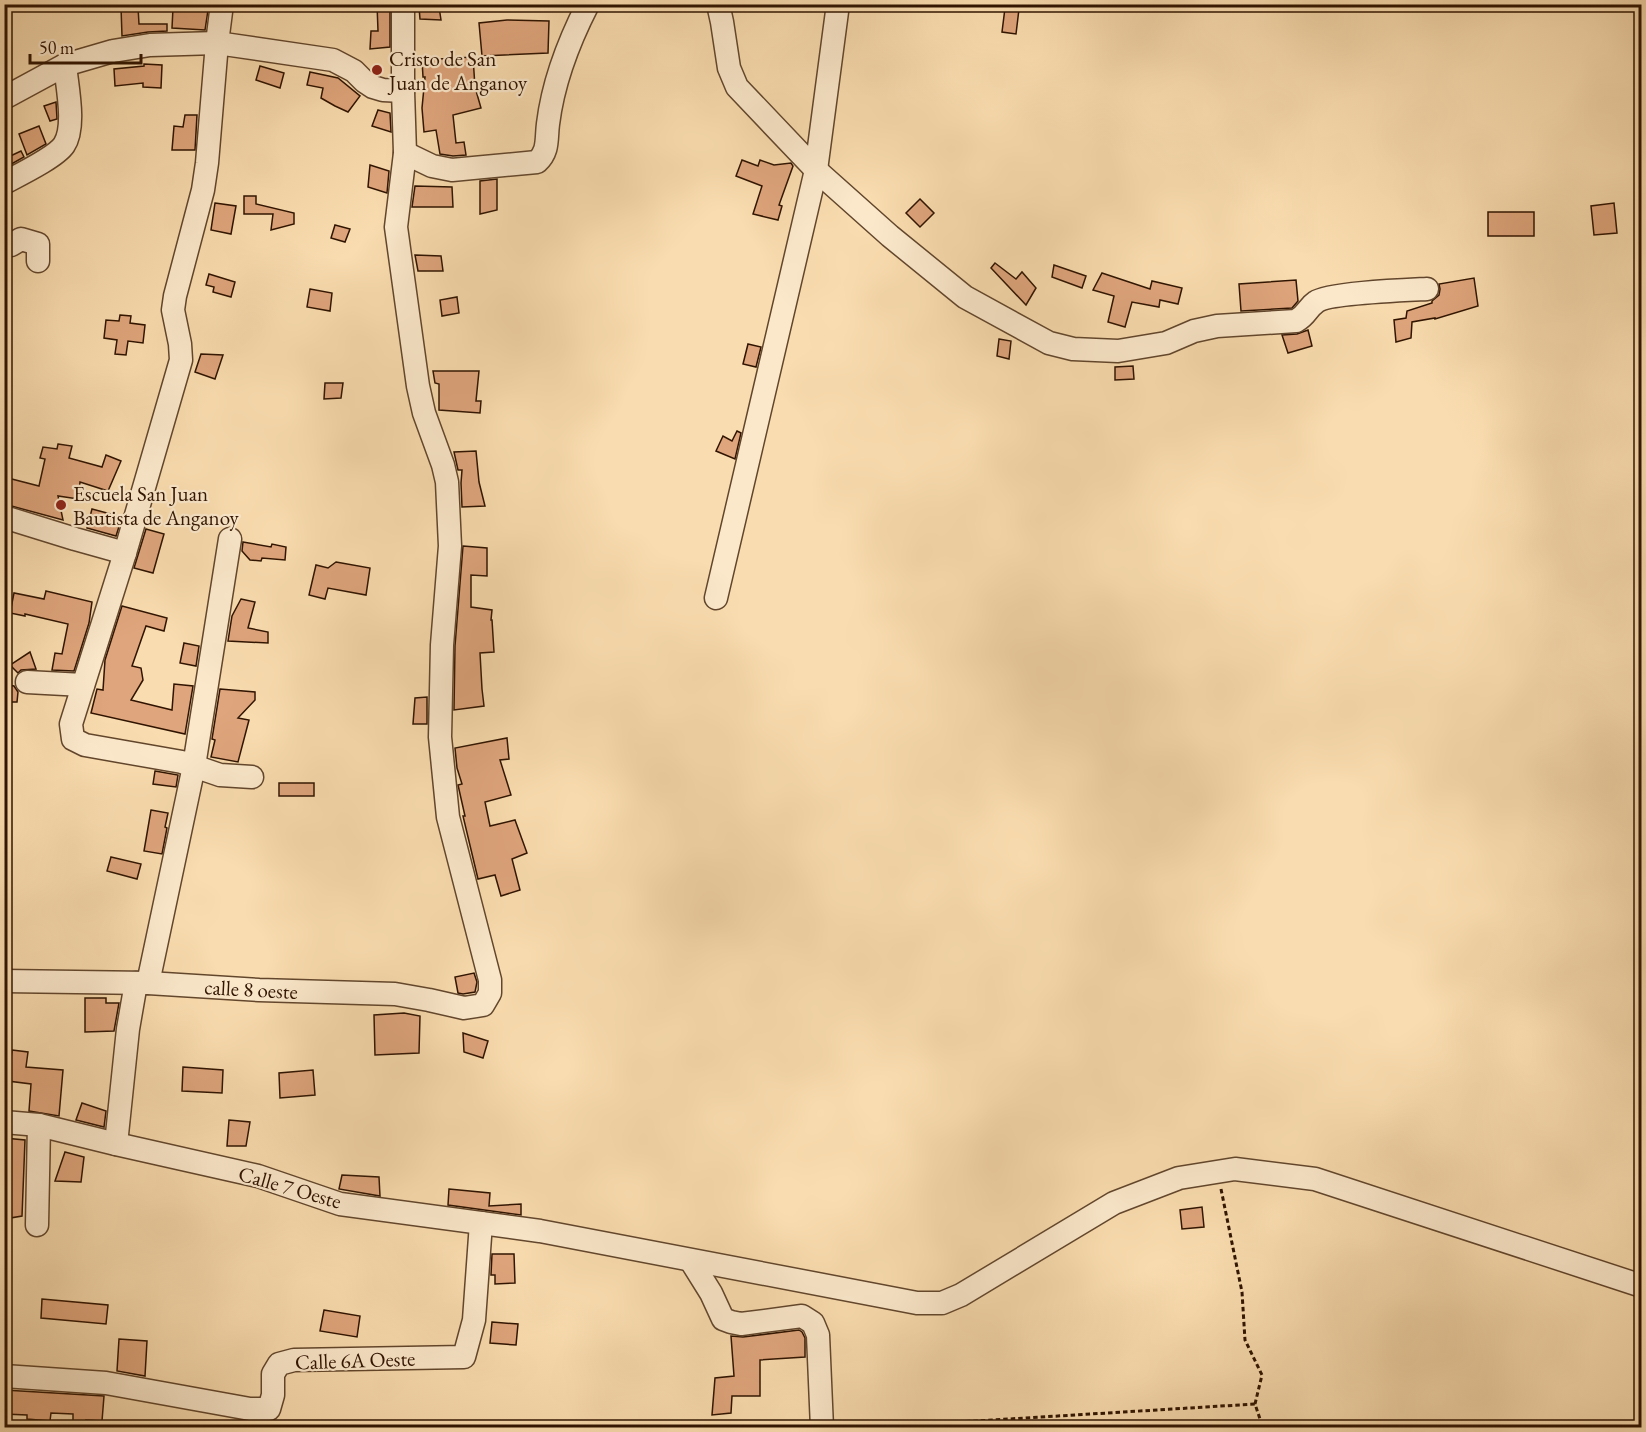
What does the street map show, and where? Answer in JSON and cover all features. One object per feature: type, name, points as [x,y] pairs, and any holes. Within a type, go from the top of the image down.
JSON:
[{"type":"street","points":[[222,4],[203,190],[173,310],[181,360],[125,553],[71,724],[73,740],[85,745],[182,762],[220,775],[252,777]]},
{"type":"street","points":[[403,4],[405,153],[432,166],[452,170],[537,162],[543,156],[551,100],[576,28],[588,4]]},
{"type":"street","points":[[718,4],[729,68],[737,87],[816,170],[890,236],[965,297],[1049,343],[1073,349],[1118,351],[1144,348],[1166,343],[1194,331],[1217,326],[1296,321],[1303,317],[1316,301],[1327,298],[1380,291],[1427,289]]},
{"type":"street","points":[[716,598],[816,170],[838,4]]},
{"type":"street","points":[[4,98],[65,65],[113,51],[150,45],[217,43],[333,60],[354,71],[373,87],[403,91]]},
{"type":"street","points":[[4,183],[57,153],[64,145],[70,118],[65,65]]},
{"type":"street","name":"calle 8 oeste","points":[[4,981],[142,983],[259,990],[394,994],[464,1008],[483,1005],[490,993],[490,980],[448,817],[440,737],[442,645],[450,546],[447,482],[424,413],[418,386],[398,245],[397,211],[405,153]]},
{"type":"street","points":[[4,244],[11,245],[21,239],[38,244],[38,261]]},
{"type":"street","points":[[4,517],[125,553]]},
{"type":"street","points":[[116,1144],[128,1029],[142,983],[194,766],[230,539]]},
{"type":"street","points":[[27,682],[83,685]]},
{"type":"street","name":"Calle 7 Oeste","points":[[4,1122],[39,1125],[258,1176],[340,1204],[540,1231],[917,1304],[942,1303],[961,1296],[1114,1203],[1179,1178],[1235,1169],[1315,1179],[1641,1286]]},
{"type":"street","points":[[37,1225],[39,1125]]},
{"type":"street","name":"Calle 6A Oeste","points":[[4,1376],[106,1383],[250,1409],[268,1409],[273,1395],[273,1374],[279,1364],[294,1360],[464,1357],[474,1320],[481,1223]]},
{"type":"street","points":[[692,1261],[723,1318],[741,1324],[802,1316],[813,1323],[818,1335],[822,1428]]},
{"type":"path","points":[[1217,1172],[1242,1292],[1245,1340],[1262,1375],[1255,1404],[1263,1428]]},
{"type":"path","points":[[861,1428],[1255,1404]]},
{"type":"building","points":[[377,4],[390,4],[390,47],[370,49],[371,31],[378,31]]},
{"type":"building","points":[[121,7],[138,7],[139,24],[167,24],[167,31],[122,36]]},
{"type":"building","points":[[419,7],[439,7],[441,20],[420,19]]},
{"type":"building","points":[[173,8],[208,10],[205,30],[172,28]]},
{"type":"building","points":[[1005,8],[1019,9],[1016,34],[1002,32]]},
{"type":"building","points":[[507,20],[549,21],[548,53],[482,56],[479,23]]},
{"type":"building","points":[[473,57],[475,87],[481,108],[453,115],[456,143],[464,142],[466,155],[440,154],[436,130],[424,132],[422,108],[425,77],[423,77],[422,60]]},
{"type":"building","points":[[144,64],[162,65],[161,88],[143,87],[143,83],[115,86],[114,69],[144,66]]},
{"type":"building","points":[[260,66],[284,73],[280,88],[256,80]]},
{"type":"building","points":[[310,72],[338,78],[360,96],[348,112],[335,106],[321,98],[323,88],[307,85]]},
{"type":"building","points":[[56,102],[57,119],[50,121],[44,106]]},
{"type":"building","points":[[378,110],[390,113],[391,132],[372,126]]},
{"type":"building","points":[[185,115],[197,115],[195,150],[172,150],[174,126],[183,127]]},
{"type":"building","points":[[39,126],[46,144],[27,155],[19,134]]},
{"type":"building","points":[[21,151],[24,157],[6,167],[4,159]]},
{"type":"building","points":[[742,160],[758,166],[760,160],[774,165],[791,163],[793,166],[779,205],[782,206],[778,220],[753,214],[762,186],[736,176]]},
{"type":"building","points":[[370,165],[389,171],[387,193],[368,187]]},
{"type":"building","points":[[497,179],[497,210],[480,214],[480,181]]},
{"type":"building","points":[[415,186],[452,187],[453,207],[412,207]]},
{"type":"building","points":[[244,196],[256,196],[256,204],[294,213],[294,224],[271,230],[273,214],[244,214]]},
{"type":"building","points":[[920,199],[934,213],[920,227],[906,213]]},
{"type":"building","points":[[215,203],[236,206],[231,234],[211,230]]},
{"type":"building","points":[[1614,203],[1617,233],[1594,235],[1591,206]]},
{"type":"building","points":[[1488,212],[1534,212],[1534,236],[1488,236]]},
{"type":"building","points":[[335,225],[350,229],[345,242],[331,238]]},
{"type":"building","points":[[415,255],[441,256],[443,271],[418,271]]},
{"type":"building","points":[[995,263],[1016,279],[1022,272],[1036,288],[1026,305],[991,268]]},
{"type":"building","points":[[1054,265],[1086,276],[1082,288],[1052,277]]},
{"type":"building","points":[[1102,273],[1150,289],[1152,281],[1182,288],[1178,304],[1160,300],[1159,307],[1132,302],[1125,327],[1108,322],[1114,296],[1093,290]]},
{"type":"building","points":[[209,274],[235,282],[231,297],[213,292],[214,287],[206,285]]},
{"type":"building","points":[[1474,278],[1478,306],[1435,319],[1412,322],[1411,338],[1396,342],[1394,320],[1406,318],[1407,311],[1432,303],[1439,295],[1439,284]]},
{"type":"building","points":[[1296,280],[1298,301],[1292,308],[1241,311],[1239,284]]},
{"type":"building","points":[[310,289],[332,293],[330,311],[307,307]]},
{"type":"building","points":[[457,297],[459,313],[442,316],[440,300]]},
{"type":"building","points":[[120,315],[131,316],[130,323],[145,325],[143,343],[128,341],[126,355],[115,354],[117,340],[104,338],[106,320],[119,321]]},
{"type":"building","points":[[1308,330],[1312,346],[1288,353],[1282,335],[1297,334]]},
{"type":"building","points":[[999,339],[1011,341],[1009,359],[997,356]]},
{"type":"building","points":[[748,344],[761,347],[756,367],[743,364]]},
{"type":"building","points":[[201,354],[223,355],[215,379],[195,372]]},
{"type":"building","points":[[1133,366],[1134,379],[1115,380],[1115,367]]},
{"type":"building","points":[[433,371],[479,371],[476,401],[481,401],[480,413],[439,410],[439,384],[435,383]]},
{"type":"building","points":[[325,383],[343,383],[341,398],[324,399]]},
{"type":"building","points":[[737,431],[741,433],[735,459],[716,451],[723,436],[732,441]]},
{"type":"building","points":[[58,444],[72,446],[69,458],[102,467],[106,455],[121,461],[108,491],[80,482],[78,499],[58,496],[63,520],[4,504],[4,477],[39,486],[45,459],[40,458],[43,447],[57,449]]},
{"type":"building","points":[[476,451],[479,482],[485,506],[462,507],[462,470],[458,470],[454,452]]},
{"type":"building","points":[[92,509],[122,517],[116,536],[87,528]]},
{"type":"building","points":[[146,529],[164,534],[153,573],[134,568]]},
{"type":"building","points":[[243,542],[286,547],[285,560],[262,558],[261,561],[250,560],[242,551]]},
{"type":"building","points":[[463,546],[487,548],[487,576],[471,575],[471,607],[492,610],[494,652],[480,653],[484,706],[454,710],[455,646]]},
{"type":"building","points":[[336,562],[370,568],[366,595],[328,588],[325,599],[309,595],[316,565],[328,568]]},
{"type":"building","points":[[46,591],[92,602],[89,623],[74,671],[52,670],[55,653],[62,654],[68,624],[25,614],[25,616],[10,613],[14,593],[44,599]]},
{"type":"building","points":[[241,599],[255,602],[248,628],[268,632],[268,643],[228,641],[232,616]]},
{"type":"building","points":[[122,606],[167,618],[164,631],[146,626],[132,666],[141,668],[143,680],[131,700],[172,710],[174,684],[193,686],[185,734],[91,713],[97,689],[103,690],[105,660]]},
{"type":"building","points":[[184,643],[199,646],[196,666],[180,663]]},
{"type":"building","points":[[30,652],[36,669],[21,670],[18,673],[10,665]]},
{"type":"building","points":[[7,685],[14,686],[18,692],[17,702],[6,702]]},
{"type":"building","points":[[220,689],[255,692],[255,700],[238,718],[249,720],[238,762],[211,757]]},
{"type":"building","points":[[427,697],[427,724],[413,724],[415,698]]},
{"type":"building","points":[[507,738],[509,759],[500,760],[511,795],[485,802],[490,826],[515,820],[527,853],[512,859],[520,890],[501,896],[495,875],[478,879],[463,816],[465,816],[458,785],[462,784],[457,768],[455,748]]},
{"type":"building","points":[[155,771],[178,775],[176,787],[153,784]]},
{"type":"building","points":[[279,783],[314,783],[314,796],[279,796]]},
{"type":"building","points":[[151,810],[168,813],[162,854],[144,851]]},
{"type":"building","points":[[111,857],[141,864],[137,879],[107,871]]},
{"type":"building","points":[[474,973],[477,982],[475,992],[458,993],[455,977]]},
{"type":"building","points":[[85,998],[106,998],[106,1003],[119,1003],[114,1031],[85,1032]]},
{"type":"building","points":[[404,1013],[420,1016],[419,1053],[375,1055],[374,1015]]},
{"type":"building","points":[[463,1033],[488,1041],[483,1058],[464,1052]]},
{"type":"building","points":[[12,1050],[28,1052],[26,1067],[63,1070],[59,1116],[29,1111],[31,1084],[8,1081]]},
{"type":"building","points":[[183,1067],[223,1070],[222,1093],[182,1091]]},
{"type":"building","points":[[313,1070],[315,1095],[280,1098],[279,1073]]},
{"type":"building","points":[[82,1103],[106,1111],[104,1127],[76,1120]]},
{"type":"building","points":[[229,1120],[250,1122],[246,1146],[227,1146]]},
{"type":"building","points":[[4,1138],[25,1140],[22,1216],[4,1219],[7,1155],[4,1155]]},
{"type":"building","points":[[65,1152],[84,1157],[81,1182],[55,1181]]},
{"type":"building","points":[[342,1175],[379,1177],[380,1196],[339,1189]]},
{"type":"building","points":[[449,1189],[490,1193],[489,1206],[521,1204],[521,1215],[448,1205]]},
{"type":"building","points":[[1202,1207],[1204,1227],[1182,1229],[1180,1210]]},
{"type":"building","points":[[492,1254],[514,1254],[515,1283],[495,1284],[495,1275],[491,1275]]},
{"type":"building","points":[[42,1299],[108,1305],[106,1324],[41,1318]]},
{"type":"building","points":[[324,1310],[360,1316],[357,1337],[320,1331]]},
{"type":"building","points":[[492,1322],[518,1324],[516,1345],[490,1343]]},
{"type":"building","points":[[799,1330],[805,1338],[805,1357],[760,1360],[760,1396],[732,1396],[731,1413],[712,1415],[715,1378],[734,1376],[731,1336],[743,1337]]},
{"type":"building","points":[[119,1339],[147,1341],[145,1376],[117,1371]]},
{"type":"building","points":[[4,1390],[104,1396],[102,1421],[73,1422],[73,1414],[51,1413],[50,1421],[27,1419],[27,1415],[4,1414]]},
{"type":"place","name":"Cristo de San Juan de Anganoy","points":[[377,70]]},
{"type":"place","name":"Escuela San Juan Bautista de Anganoy","points":[[61,505]]}]
